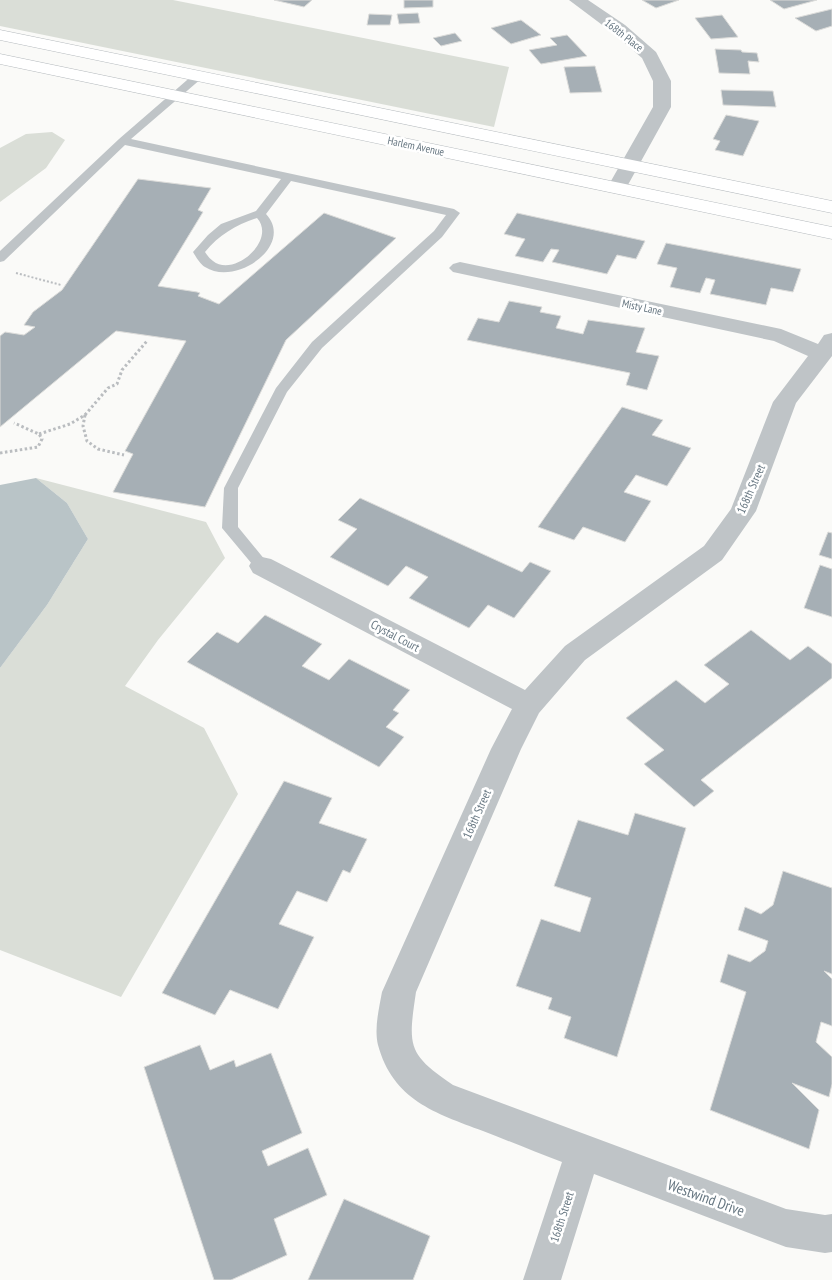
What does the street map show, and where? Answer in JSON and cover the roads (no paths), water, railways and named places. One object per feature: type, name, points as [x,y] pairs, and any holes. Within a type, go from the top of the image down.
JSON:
[{"type":"main road","name":"Harlem Avenue","points":[[0,35],[832,207]]},
{"type":"main road","name":"Harlem Avenue","points":[[0,59],[832,233]]},
{"type":"street","name":"168th Place","points":[[577,0],[619,29],[650,56],[662,82],[662,107],[617,188]]},
{"type":"street","name":"Misty Lane","points":[[460,268],[829,347]]},
{"type":"street","name":"168th Street","points":[[542,1280],[583,1152],[442,1098],[420,1083],[403,1065],[394,1044],[394,1023],[399,992],[506,749],[529,705],[575,653],[713,552],[743,511],[785,402],[829,347]]},
{"type":"street","name":"Crystal Court","points":[[262,566],[529,705]]},
{"type":"street","name":"Westwind Drive","points":[[583,1152],[786,1228],[825,1234],[832,1232]]},
{"type":"lane","points":[[0,258],[122,141],[198,76]]},
{"type":"lane","points":[[122,141],[454,213],[438,234],[317,345],[281,391],[231,488],[230,528],[262,566]]},
{"type":"lane","points":[[260,214],[268,224],[268,235],[262,248],[252,260],[243,266],[230,269],[209,265],[203,260],[199,252],[210,237],[236,220],[260,214],[288,177]]}]
